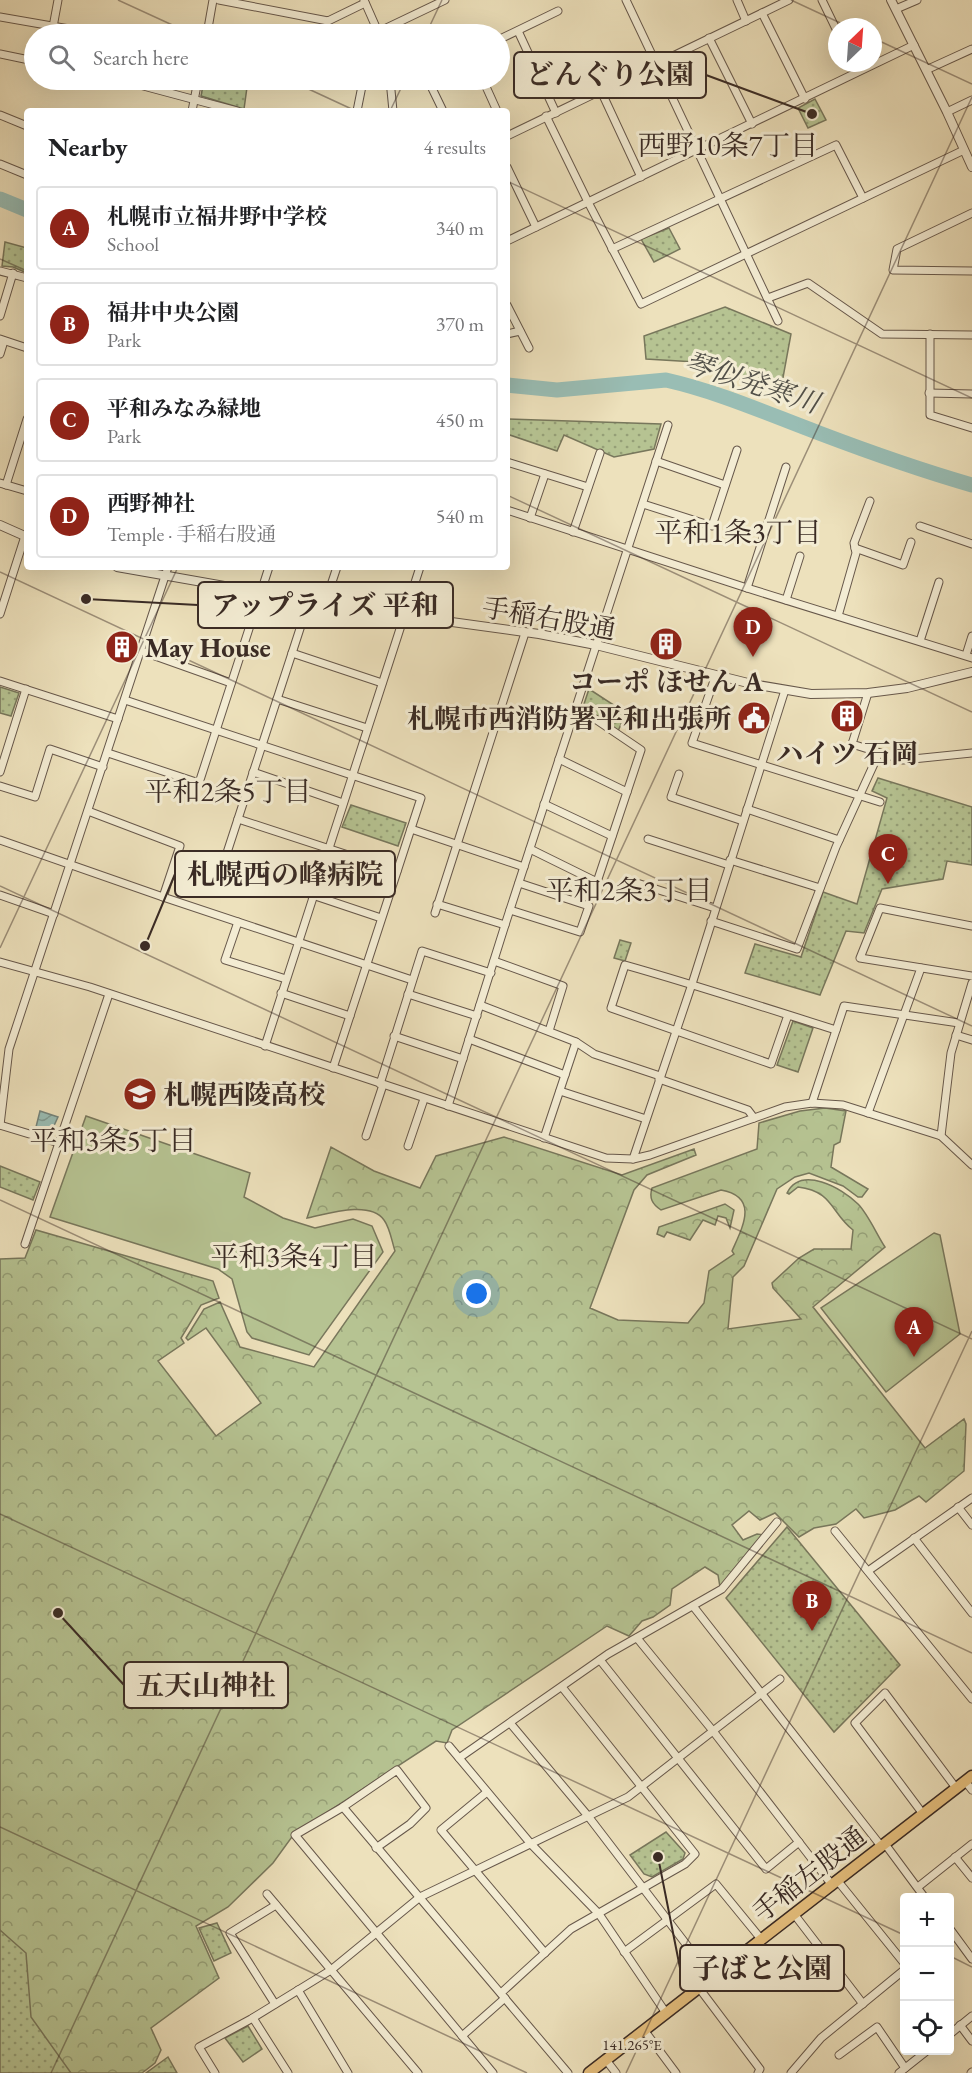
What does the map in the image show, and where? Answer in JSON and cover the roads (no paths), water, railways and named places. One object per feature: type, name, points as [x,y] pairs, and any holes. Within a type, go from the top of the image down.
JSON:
[{"type":"main road","name":"手稲左股通","points":[[589,2073],[956,1788],[970,1782]]},
{"type":"street","points":[[54,24],[58,0]]},
{"type":"street","points":[[209,24],[213,0]]},
{"type":"street","points":[[219,0],[328,21],[364,1],[375,24]]},
{"type":"street","points":[[394,24],[430,3],[445,0]]},
{"type":"street","points":[[626,0],[778,321]]},
{"type":"street","points":[[736,0],[746,21]]},
{"type":"street","points":[[510,134],[789,0]]},
{"type":"street","points":[[822,0],[831,18]]},
{"type":"street","points":[[891,0],[968,153],[972,167]]},
{"type":"street","points":[[896,9],[917,0]]},
{"type":"street","points":[[510,35],[558,11]]},
{"type":"street","points":[[762,13],[805,99]]},
{"type":"street","points":[[0,17],[37,24]]},
{"type":"street","points":[[518,31],[556,113]]},
{"type":"street","points":[[709,38],[752,124]]},
{"type":"street","points":[[882,60],[914,45]]},
{"type":"street","points":[[926,70],[972,49]]},
{"type":"street","points":[[0,54],[24,59]]},
{"type":"street","points":[[510,240],[858,72]]},
{"type":"street","points":[[160,90],[226,108]]},
{"type":"street","points":[[193,108],[196,90]]},
{"type":"street","points":[[358,108],[361,90]]},
{"type":"street","points":[[392,90],[393,108]]},
{"type":"street","points":[[433,90],[442,108]]},
{"type":"street","points":[[488,90],[496,108]]},
{"type":"street","points":[[601,91],[641,177]]},
{"type":"street","points":[[947,112],[972,100]]},
{"type":"street","points":[[0,115],[24,125]]},
{"type":"street","points":[[546,116],[641,304],[863,198],[968,153]]},
{"type":"street","points":[[612,249],[836,145],[863,198]]},
{"type":"street","points":[[0,164],[24,174]]},
{"type":"street","points":[[510,173],[536,227]]},
{"type":"street","points":[[972,213],[897,249],[893,270],[972,271]]},
{"type":"street","points":[[0,271],[24,277]]},
{"type":"street","points":[[0,316],[13,273]]},
{"type":"street","points":[[768,298],[808,283],[882,334],[972,335]]},
{"type":"street","points":[[510,311],[529,348]]},
{"type":"street","points":[[510,333],[520,331]]},
{"type":"street","points":[[930,334],[930,415],[972,428]]},
{"type":"street","points":[[0,354],[2,340],[24,347]]},
{"type":"street","points":[[929,393],[972,394]]},
{"type":"street","points":[[448,1106],[668,425]]},
{"type":"street","points":[[24,427],[3,484],[24,490]]},
{"type":"street","points":[[643,504],[712,526],[737,450]]},
{"type":"street","points":[[573,532],[600,453]]},
{"type":"street","points":[[656,461],[725,485]]},
{"type":"street","points":[[510,463],[588,487]]},
{"type":"street","points":[[747,588],[786,467]]},
{"type":"street","points":[[530,518],[545,474]]},
{"type":"street","points":[[838,616],[856,553],[854,543],[870,501]]},
{"type":"street","points":[[510,511],[747,588],[969,656],[972,636]]},
{"type":"street","points":[[0,525],[24,535]]},
{"type":"street","points":[[920,526],[972,544]]},
{"type":"street","points":[[0,614],[24,542]]},
{"type":"street","points":[[855,548],[903,565],[911,542]]},
{"type":"street","points":[[786,600],[800,556]]},
{"type":"street","name":"手稲右股通","points":[[131,570],[309,601],[596,645],[716,675],[811,694],[868,693],[906,688],[972,672]]},
{"type":"street","points":[[59,1143],[0,1125],[9,1049],[36,973],[167,570]]},
{"type":"street","points":[[108,753],[199,783],[268,570]]},
{"type":"street","points":[[325,603],[336,570]]},
{"type":"street","points":[[265,1046],[419,570]]},
{"type":"street","points":[[920,641],[939,582]]},
{"type":"street","points":[[309,601],[223,865],[381,918]]},
{"type":"street","points":[[435,913],[525,633]]},
{"type":"street","points":[[141,651],[231,683]]},
{"type":"street","points":[[292,653],[382,683]]},
{"type":"street","points":[[716,675],[692,743],[880,802]]},
{"type":"street","points":[[0,681],[118,719]]},
{"type":"street","points":[[0,772],[26,689]]},
{"type":"street","points":[[633,1159],[692,984],[785,690]]},
{"type":"street","points":[[868,693],[852,744],[903,760],[972,753]]},
{"type":"street","points":[[277,699],[367,728]]},
{"type":"street","points":[[125,700],[421,798],[333,1068]]},
{"type":"street","points":[[530,849],[597,882],[641,750],[576,706]]},
{"type":"street","points":[[0,786],[34,797],[50,749],[103,766]]},
{"type":"street","points":[[711,921],[797,949],[839,840],[879,753]]},
{"type":"street","points":[[559,759],[627,792]]},
{"type":"street","points":[[253,772],[343,803]]},
{"type":"street","points":[[679,774],[671,797],[743,821]]},
{"type":"street","points":[[544,804],[612,836]]},
{"type":"street","points":[[747,809],[839,840]]},
{"type":"street","points":[[88,811],[180,846],[163,897]]},
{"type":"street","points":[[238,819],[397,871]]},
{"type":"street","points":[[411,829],[524,867]]},
{"type":"street","points":[[0,840],[412,980]]},
{"type":"street","points":[[648,840],[820,888]]},
{"type":"street","points":[[510,910],[580,932],[589,906],[519,883]]},
{"type":"street","points":[[637,884],[715,908]]},
{"type":"street","points":[[0,895],[54,914]]},
{"type":"street","points":[[437,904],[505,925]]},
{"type":"street","points":[[972,926],[880,908],[860,958],[972,976]]},
{"type":"street","points":[[238,922],[225,960],[286,980]]},
{"type":"street","points":[[366,1136],[394,1036],[422,951],[490,973]]},
{"type":"street","points":[[0,962],[109,994],[606,1158],[633,1159],[785,1107],[813,1103],[843,1105],[941,1136],[972,1165]]},
{"type":"street","points":[[494,962],[563,986],[549,1031]]},
{"type":"street","points":[[788,1015],[771,1064],[611,1008],[625,965],[692,984],[836,1030]]},
{"type":"street","points":[[868,1113],[921,968]]},
{"type":"street","points":[[941,1136],[951,1053],[959,1023],[968,1007],[972,983]]},
{"type":"street","points":[[282,993],[350,1016]]},
{"type":"street","points":[[25,1244],[109,994]]},
{"type":"street","points":[[408,994],[477,1016]]},
{"type":"street","points":[[480,1005],[576,1042],[594,1054],[748,1110],[754,1118]]},
{"type":"street","points":[[813,1103],[844,1006],[959,1023]]},
{"type":"street","points":[[956,1035],[972,1040]]},
{"type":"street","points":[[394,1036],[463,1059]]},
{"type":"street","points":[[469,1039],[565,1075]]},
{"type":"street","points":[[544,1138],[576,1042]]},
{"type":"street","points":[[560,1091],[646,1119]]},
{"type":"street","points":[[408,1146],[424,1098]]},
{"type":"street","points":[[867,1571],[972,1498]]},
{"type":"street","points":[[958,1508],[972,1525]]},
{"type":"street","points":[[459,1758],[600,1660],[722,1589],[777,1522]]},
{"type":"street","points":[[835,1531],[972,1699]]},
{"type":"street","points":[[914,1538],[972,1613]]},
{"type":"street","points":[[693,1606],[922,1893]]},
{"type":"street","points":[[637,1638],[799,1842],[900,1958]]},
{"type":"street","points":[[600,1660],[766,1869],[799,1842]]},
{"type":"street","points":[[215,2073],[199,2047],[254,2018],[331,1970],[419,1899],[628,1797],[780,1679]]},
{"type":"street","points":[[462,2036],[572,1929],[685,1864],[695,1854],[562,1687]]},
{"type":"street","points":[[923,1814],[855,1724],[885,1693],[956,1788]]},
{"type":"street","points":[[510,1723],[588,1816],[689,1947],[708,1980]]},
{"type":"street","points":[[449,1746],[531,1844],[599,1914],[666,2013]]},
{"type":"street","points":[[376,1848],[410,1824],[426,1808],[397,1770],[343,1807],[295,1835],[493,2073]]},
{"type":"street","points":[[487,1792],[441,1830],[545,1953]]},
{"type":"street","points":[[343,1807],[568,2073]]},
{"type":"street","points":[[918,1887],[972,1844]]},
{"type":"street","points":[[955,1857],[972,1878]]},
{"type":"street","points":[[624,1952],[716,1884],[761,1939]]},
{"type":"street","points":[[267,1894],[418,2073]]},
{"type":"street","points":[[275,2004],[230,1934],[276,1905]]},
{"type":"street","points":[[794,1914],[863,2004]]},
{"type":"street","points":[[954,1934],[972,1959]]},
{"type":"street","points":[[791,2073],[821,2038],[900,1973]]},
{"type":"street","points":[[699,1988],[760,2069],[758,2073]]},
{"type":"street","points":[[298,1990],[348,2073]]},
{"type":"street","points":[[954,2030],[972,2016]]},
{"type":"street","points":[[254,2018],[288,2073]]},
{"type":"street","points":[[960,2025],[972,2041]]},
{"type":"street","points":[[839,2055],[877,2027],[905,2068]]},
{"type":"street","points":[[644,2030],[676,2073]]},
{"type":"street","points":[[899,2073],[922,2055]]},
{"type":"street","points":[[606,2060],[616,2073]]},
{"type":"water","points":[[40,1111],[58,1117],[52,1130],[36,1127]]},
{"type":"waterway","name":"琴似発寒川","points":[[0,199],[24,209]]},
{"type":"waterway","name":"琴似発寒川","points":[[510,385],[557,390],[666,380],[724,397],[876,454],[972,485]]},
{"type":"place","name":"どんぐり公園","points":[[812,114]]},
{"type":"place","name":"アップライズ 平和","points":[[86,599]]},
{"type":"place","name":"コーポ ほせん A","points":[[666,644]]},
{"type":"place","name":"May House","points":[[122,647]]},
{"type":"place","name":"西野神社","points":[[753,657]]},
{"type":"place","name":"ハイツ 石岡","points":[[847,716]]},
{"type":"place","name":"札幌市西消防署平和出張所","points":[[754,718]]},
{"type":"place","name":"平和みなみ緑地","points":[[888,884]]},
{"type":"place","name":"札幌西の峰病院","points":[[145,946]]},
{"type":"place","name":"札幌西陵高校","points":[[140,1094]]},
{"type":"place","name":"札幌市立福井野中学校","points":[[914,1357]]},
{"type":"place","name":"五天山神社","points":[[58,1613]]},
{"type":"place","name":"福井中央公園","points":[[812,1631]]},
{"type":"place","name":"子ばと公園","points":[[658,1857]]},
{"type":"district","name":"西野10条7丁目","points":[[728,145]]},
{"type":"district","name":"平和1条3丁目","points":[[738,532]]},
{"type":"district","name":"平和2条5丁目","points":[[228,791]]},
{"type":"district","name":"平和2条3丁目","points":[[629,890]]},
{"type":"district","name":"平和3条5丁目","points":[[113,1140]]},
{"type":"district","name":"平和3条4丁目","points":[[294,1256]]}]
